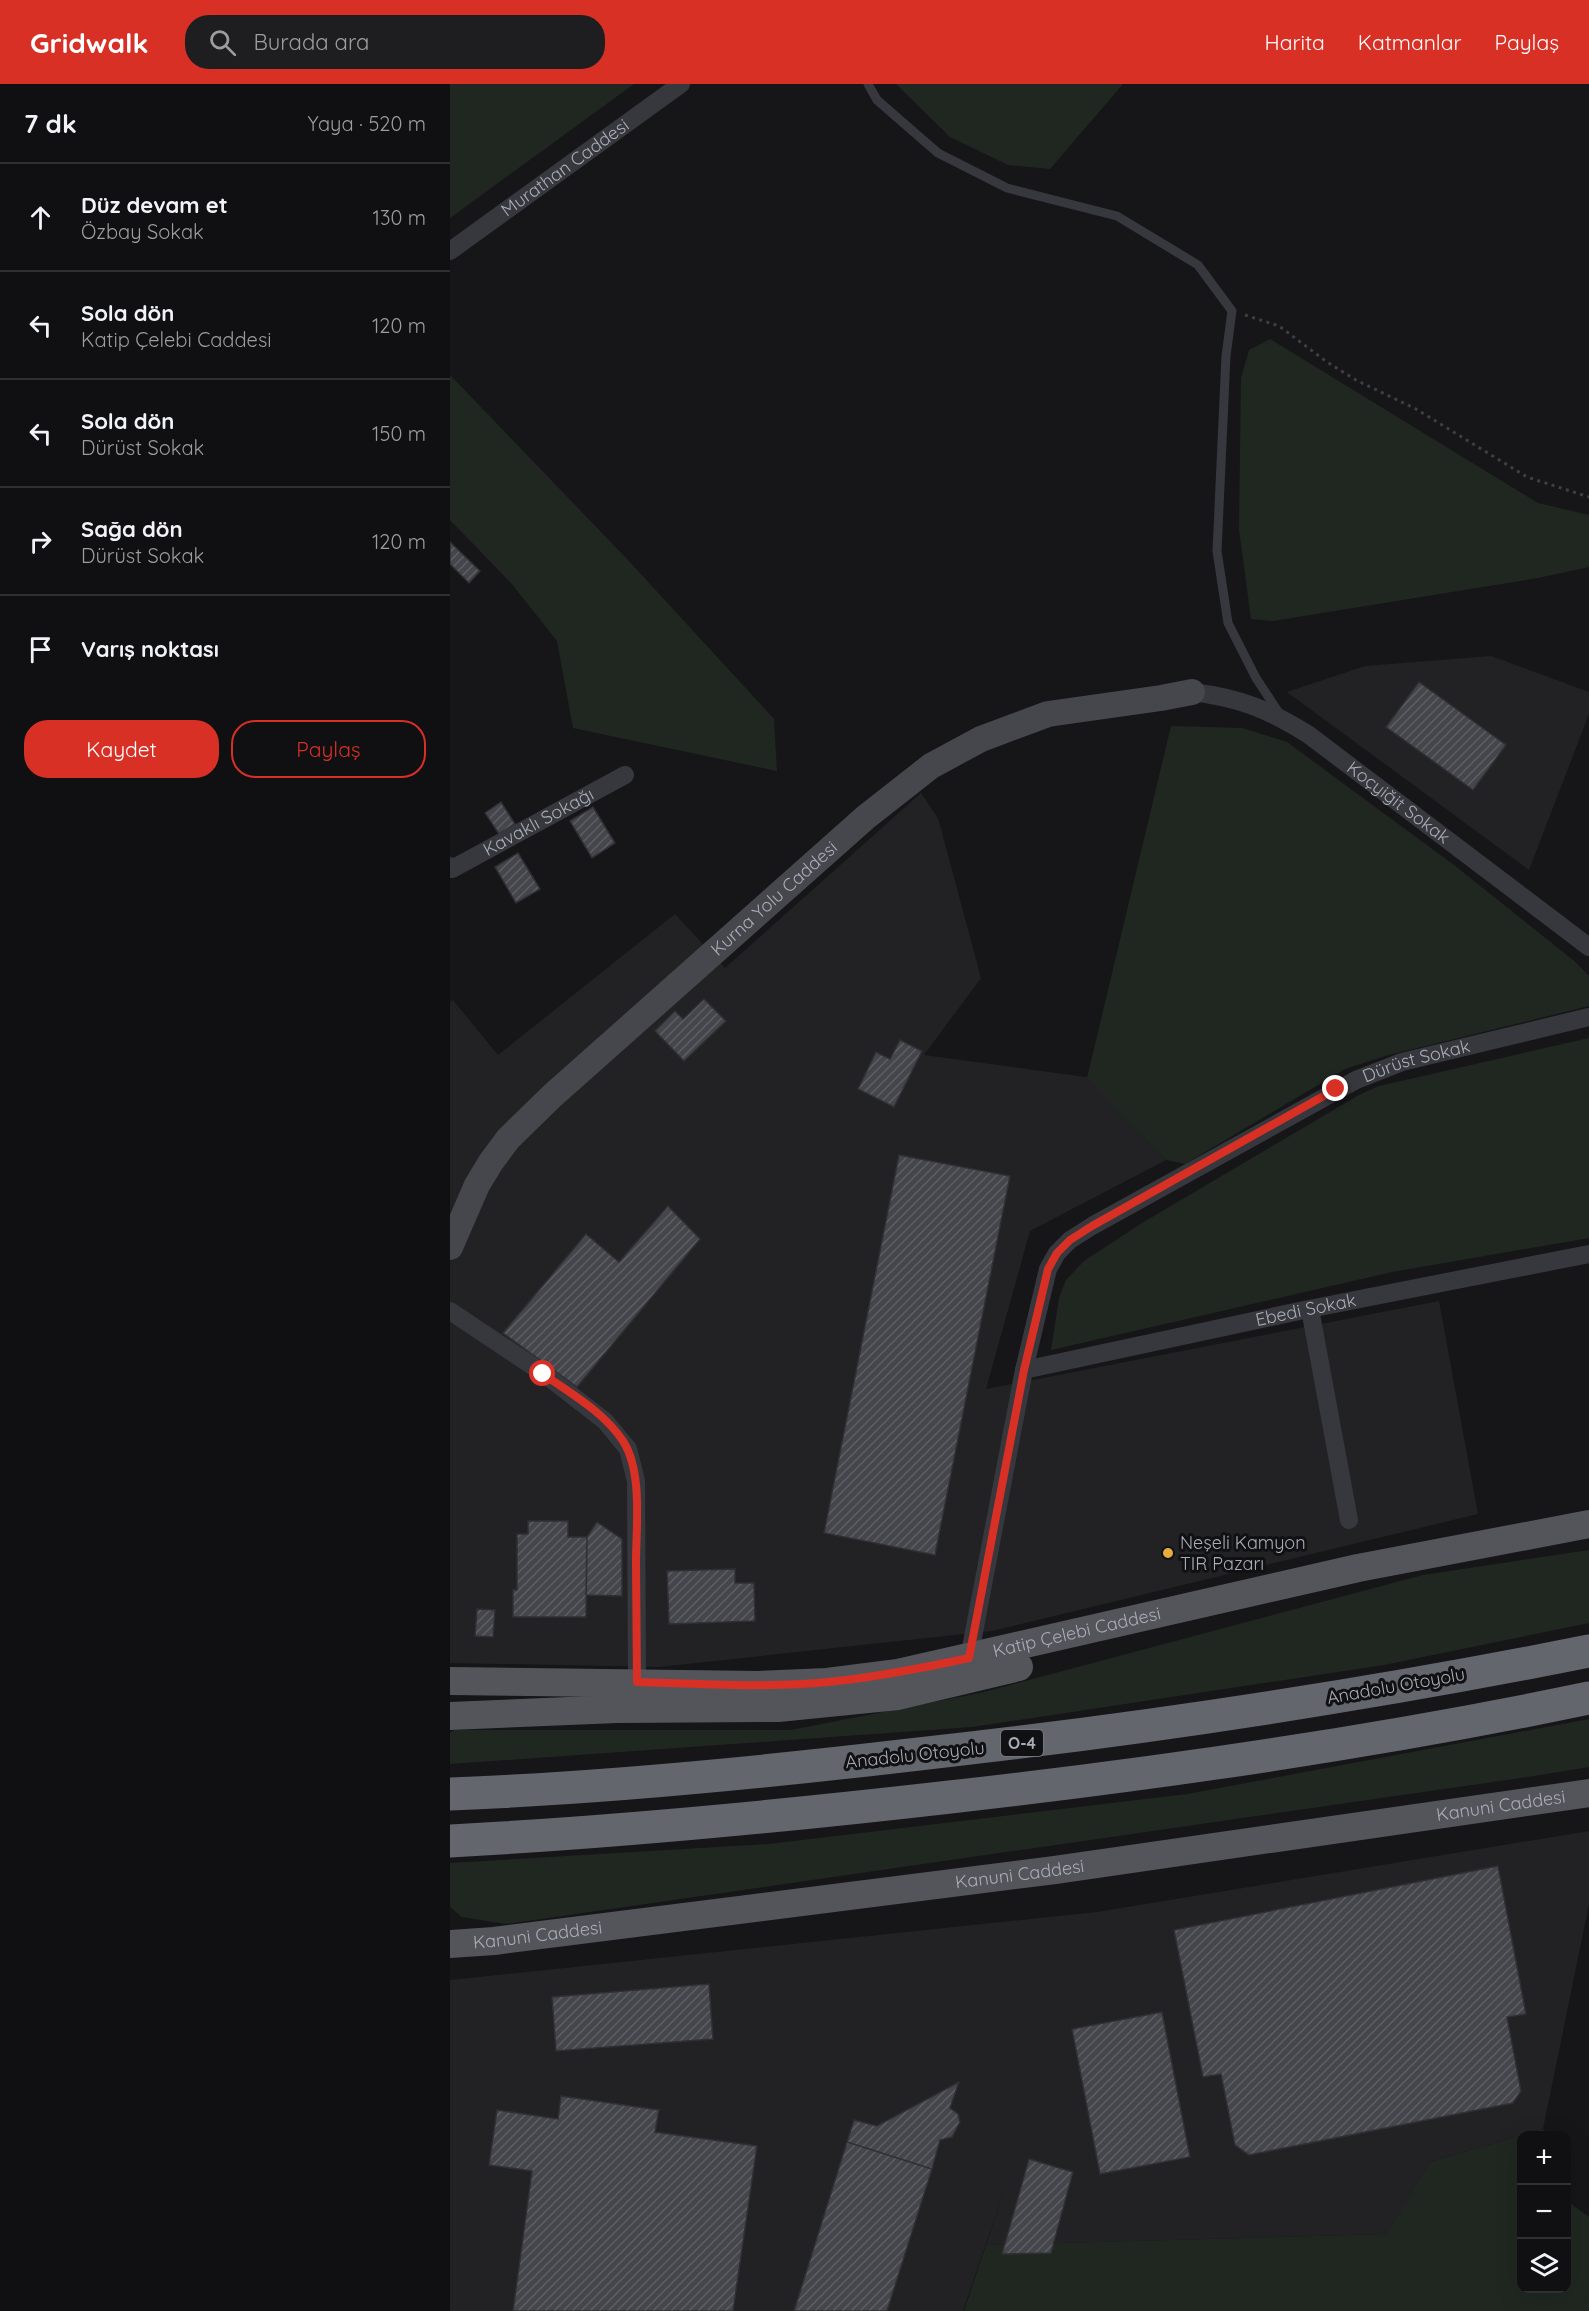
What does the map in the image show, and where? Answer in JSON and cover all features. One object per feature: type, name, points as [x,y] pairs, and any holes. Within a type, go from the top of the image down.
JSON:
[{"type":"highway","name":"Anadolu Otoyolu","points":[[450,1794],[523,1791],[808,1767],[1051,1739],[1273,1708],[1589,1651]]},
{"type":"highway","points":[[450,1841],[785,1816],[1069,1784],[1272,1755],[1498,1717],[1589,1698]]},
{"type":"main road","name":"Katip Çelebi Caddesi","points":[[450,1682],[637,1682],[758,1685],[827,1682],[898,1673],[1358,1568],[1589,1524]]},
{"type":"main road","points":[[450,1716],[616,1709],[778,1708],[898,1696],[1042,1661],[1358,1568]]},
{"type":"main road","name":"Kanuni Caddesi","points":[[450,1944],[494,1941],[1055,1870],[1589,1793]]},
{"type":"main road","points":[[450,1927],[494,1941]]},
{"type":"street","name":"Murathan Caddesi","points":[[450,251],[681,84]]},
{"type":"street","name":"Koçyiğit Sokak","points":[[1192,692],[1243,701],[1281,717],[1310,735],[1589,947]]},
{"type":"street","name":"Kurna Yolu Caddesi","points":[[450,1247],[477,1185],[508,1139],[552,1096],[866,818],[915,778],[939,761],[981,739],[1048,714],[1192,692]]},
{"type":"street","name":"Kavaklı Sokağı","points":[[451,868],[625,775]]},
{"type":"street","name":"Dürüst Sokak","points":[[969,1658],[1024,1370],[1048,1269],[1057,1253],[1070,1240],[1092,1226],[1336,1089],[1364,1076],[1402,1062],[1589,1017]]},
{"type":"street","name":"Ebedi Sokak","points":[[1024,1370],[1311,1309],[1589,1254]]},
{"type":"street","points":[[1311,1309],[1349,1520]]},
{"type":"street","points":[[450,1311],[591,1408],[628,1449],[636,1481],[637,1682]]},
{"type":"lane","points":[[868,84],[878,100],[938,153],[1007,188],[1117,216],[1198,265],[1232,311],[1226,356],[1217,552],[1228,623],[1256,678],[1281,717]]},
{"type":"path","points":[[1232,311],[1279,326],[1327,362],[1356,380],[1416,409],[1527,477],[1589,496]]},
{"type":"shaded area","points":[[450,84],[634,84],[450,218]]},
{"type":"shaded area","points":[[896,84],[1123,84],[1050,169],[1008,165],[950,137]]},
{"type":"shaded area","points":[[1270,339],[1538,503],[1589,515],[1589,567],[1538,578],[1273,621],[1251,619],[1239,529],[1241,378],[1249,350]]},
{"type":"shaded area","points":[[450,375],[627,559],[774,719],[777,771],[573,728],[557,641],[511,583],[450,520]]},
{"type":"shaded area","points":[[1491,656],[1589,692],[1589,714],[1529,870],[1287,692],[1365,666]]},
{"type":"shaded area","points":[[1171,726],[1242,728],[1287,742],[1454,865],[1573,960],[1589,976],[1589,1006],[1385,1056],[1345,1069],[1185,1164],[1166,1160],[1087,1078]]},
{"type":"shaded area","points":[[921,793],[938,818],[981,978],[924,1055],[1093,1078],[1166,1160],[1030,1231],[986,1389],[1439,1301],[1478,1514],[992,1631],[659,1667],[450,1663],[450,1002],[453,1000],[498,1055],[675,914],[725,968]]},
{"type":"shaded area","points":[[1589,1038],[1589,1238],[1392,1272],[1051,1350],[1059,1298],[1066,1280],[1084,1261],[1142,1223],[1359,1095],[1379,1086]]},
{"type":"shaded area","points":[[1589,1550],[1589,1623],[1384,1665],[972,1727],[450,1764],[450,1733],[454,1730],[791,1730],[980,1693],[1423,1575]]},
{"type":"shaded area","points":[[1589,1719],[1589,1767],[506,1924],[462,1917],[450,1907],[450,1863],[769,1844],[1187,1794]]},
{"type":"shaded area","points":[[1589,1831],[1589,1904],[1543,2129],[1517,2131],[1517,2137],[1430,2162],[1388,2234],[986,2245],[1009,2176],[963,2311],[450,2311],[450,1980],[1097,1912]]},
{"type":"shaded area","points":[[1517,2137],[1517,2293],[1571,2293],[1571,2204],[1589,2217],[1589,2311],[964,2311],[986,2245],[1387,2234],[1430,2162]]},
{"type":"building","points":[[450,542],[480,571],[469,583],[450,564]]},
{"type":"building","points":[[1419,682],[1506,745],[1473,790],[1386,727]]},
{"type":"building","points":[[501,802],[515,824],[499,834],[485,813]]},
{"type":"building","points":[[593,807],[615,843],[592,858],[570,821]]},
{"type":"building","points":[[518,853],[540,889],[516,903],[495,867]]},
{"type":"building","points":[[704,999],[726,1021],[684,1061],[655,1031],[675,1011],[683,1019]]},
{"type":"building","points":[[900,1040],[922,1051],[894,1107],[858,1089],[876,1052],[890,1059]]},
{"type":"building","points":[[899,1155],[1010,1176],[935,1555],[824,1533]]},
{"type":"building","points":[[668,1206],[700,1239],[577,1387],[503,1333],[586,1234],[619,1262]]},
{"type":"building","points":[[528,1521],[568,1521],[568,1537],[587,1537],[586,1617],[513,1617],[513,1590],[517,1590],[517,1534],[528,1534]]},
{"type":"building","points":[[597,1522],[622,1539],[622,1596],[586,1595],[587,1537]]},
{"type":"building","points":[[735,1569],[735,1583],[754,1583],[755,1621],[669,1624],[667,1571]]},
{"type":"building","points":[[477,1609],[495,1610],[493,1637],[475,1636]]},
{"type":"building","points":[[1498,1866],[1526,2014],[1507,2017],[1521,2091],[1513,2103],[1249,2155],[1235,2145],[1221,2074],[1203,2077],[1174,1930]]},
{"type":"building","points":[[709,1984],[713,2039],[556,2051],[552,1997]]},
{"type":"building","points":[[1162,2012],[1190,2157],[1100,2174],[1072,2029]]},
{"type":"building","points":[[959,2082],[950,2108],[958,2114],[960,2122],[952,2137],[940,2140],[932,2169],[847,2142],[854,2120],[877,2126]]},
{"type":"building","points":[[561,2096],[659,2110],[655,2132],[757,2146],[733,2311],[513,2311],[532,2171],[489,2165],[497,2110],[558,2119]]},
{"type":"building","points":[[847,2142],[932,2169],[887,2311],[794,2311]]},
{"type":"building","points":[[1029,2159],[1073,2172],[1051,2253],[1002,2254]]},
{"type":"place","name":"Neşeli Kamyon TIR Pazarı","points":[[1168,1553]]},
{"type":"route","points":[[543,1374],[591,1408],[628,1449],[636,1481],[637,1682],[758,1685],[827,1682],[898,1673],[969,1658],[1024,1370],[1042,1290],[1048,1269],[1057,1253],[1070,1240],[1092,1226],[1336,1089]]}]
